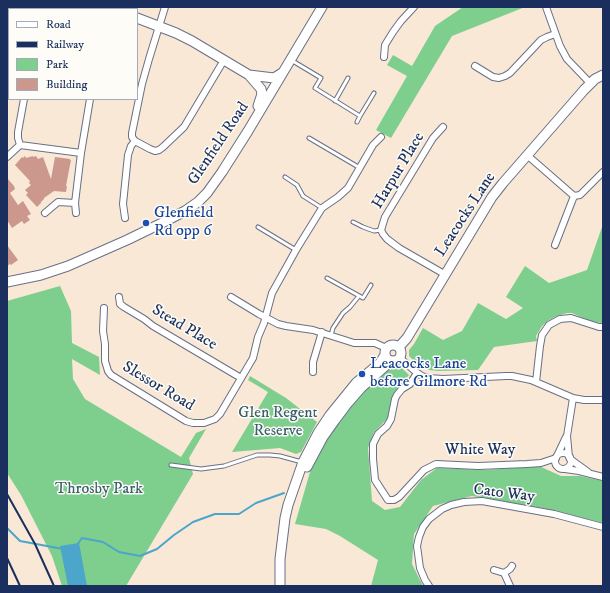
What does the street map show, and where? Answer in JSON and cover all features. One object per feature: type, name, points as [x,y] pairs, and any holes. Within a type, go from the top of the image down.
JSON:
[{"type":"street","points":[[165,7],[149,59],[136,112],[132,133],[132,137],[135,141],[150,149],[159,150],[164,147],[184,127],[224,60]]},
{"type":"street","name":"Glenfield Road","points":[[7,282],[26,279],[68,266],[162,223],[185,211],[198,202],[207,193],[222,172],[322,7]]},
{"type":"street","points":[[384,57],[385,45],[401,21],[414,7]]},
{"type":"street","points":[[546,7],[560,46],[568,58],[590,83]]},
{"type":"street","points":[[138,18],[192,41],[249,75],[261,89],[262,94],[248,131]]},
{"type":"street","points":[[475,66],[494,77],[499,78],[505,76],[510,73],[541,40],[555,34]]},
{"type":"street","points":[[249,75],[274,78],[283,72]]},
{"type":"street","name":"Leacocks Lane","points":[[400,347],[446,275],[492,197],[590,83],[603,74]]},
{"type":"street","points":[[20,145],[18,132],[24,100]]},
{"type":"street","points":[[76,213],[75,203],[81,153],[90,100]]},
{"type":"street","name":"Harpur Place","points":[[381,230],[389,210],[433,138],[443,127]]},
{"type":"street","points":[[322,208],[344,193],[373,145],[381,137]]},
{"type":"street","points":[[124,218],[123,204],[128,155],[135,141]]},
{"type":"street","points":[[20,145],[81,153]]},
{"type":"street","points":[[7,157],[20,145]]},
{"type":"street","points":[[527,155],[574,196]]},
{"type":"street","points":[[574,196],[580,195],[603,172]]},
{"type":"street","points":[[555,245],[574,196]]},
{"type":"street","points":[[44,213],[58,202],[75,203]]},
{"type":"street","name":"Slessor Road","points":[[104,308],[103,331],[106,361],[108,371],[111,375],[186,421],[193,423],[204,423],[215,418],[220,414],[253,358],[272,293],[322,208]]},
{"type":"street","points":[[381,230],[387,239],[399,248],[446,275]]},
{"type":"street","name":"Stead Place","points":[[119,297],[120,304],[124,307],[241,378]]},
{"type":"street","points":[[231,297],[278,324],[322,332],[354,343],[376,343],[390,356],[422,376],[436,379],[506,376],[536,382],[573,398],[584,400],[603,400]]},
{"type":"street","points":[[536,382],[542,335],[549,325],[560,319],[571,318],[603,327]]},
{"type":"street","points":[[313,372],[313,362],[322,332]]},
{"type":"street","points":[[280,586],[280,559],[288,505],[318,433],[356,383],[390,356],[401,353],[400,347],[392,344],[390,356]]},
{"type":"street","name":"White Way","points":[[417,373],[410,384],[402,389],[395,399],[391,419],[387,426],[378,434],[373,444],[375,480],[388,500],[394,500],[399,497],[424,470],[436,464],[478,466],[527,464],[541,462],[557,457]]},
{"type":"street","points":[[565,469],[569,466],[571,461],[569,458],[567,436],[573,398]]},
{"type":"street","points":[[567,436],[555,460],[556,465],[560,468],[603,477]]},
{"type":"street","points":[[557,457],[563,454],[589,473]]},
{"type":"street","name":"White Way","points":[[541,462],[556,465]]},
{"type":"street","points":[[286,586],[287,540],[290,522],[306,463]]},
{"type":"street","name":"Cato Way","points":[[429,586],[420,568],[417,546],[419,537],[423,527],[429,519],[442,509],[452,505],[464,502],[482,502],[554,514],[603,527]]},
{"type":"street","points":[[504,573],[512,566]]},
{"type":"street","points":[[494,570],[504,573],[510,586]]},
{"type":"lane","points":[[291,60],[321,78],[315,88],[360,116]]},
{"type":"lane","points":[[335,101],[348,78]]},
{"type":"lane","points":[[357,122],[374,93]]},
{"type":"lane","points":[[309,138],[360,168]]},
{"type":"lane","points":[[285,177],[297,185],[303,196],[322,208]]},
{"type":"lane","points":[[353,222],[374,232],[381,230]]},
{"type":"lane","points":[[258,227],[296,250]]},
{"type":"lane","points":[[327,278],[363,298],[372,285]]},
{"type":"lane","points":[[331,335],[333,328],[343,314],[359,296]]},
{"type":"lane","points":[[171,465],[201,469],[224,466],[257,455],[280,456],[306,463]]},
{"type":"green space","points":[[463,7],[525,7],[452,36],[391,138],[376,130],[407,76],[387,65],[393,55],[412,66],[435,26]]},
{"type":"green space","points":[[603,226],[603,323],[592,322],[572,313],[557,316],[542,326],[536,336],[537,341],[494,347],[478,370],[429,370],[417,364],[409,356],[409,350],[423,328],[443,340],[462,331],[478,303],[506,319],[523,308],[506,297],[525,266],[549,283],[587,270]]},
{"type":"green space","name":"Throsby Park","points":[[60,286],[71,311],[72,343],[99,357],[100,375],[72,359],[73,379],[85,399],[181,457],[196,433],[206,429],[189,458],[193,474],[126,586],[62,586],[52,556],[21,495],[7,473],[7,301]]},
{"type":"green space","points":[[399,365],[409,375],[393,394],[388,418],[374,432],[368,448],[372,501],[385,510],[400,507],[421,480],[437,468],[486,470],[539,466],[561,476],[580,476],[603,481],[603,523],[543,508],[472,496],[433,506],[414,534],[412,564],[423,586],[371,586],[378,560],[326,529],[295,524],[312,465],[332,429],[355,400],[387,371]]},
{"type":"green space","name":"Glen Regent Reserve","points":[[250,376],[286,398],[317,422],[301,452],[296,454],[280,448],[232,452],[268,392],[248,380]]},
{"type":"water","points":[[79,543],[87,586],[68,586],[60,546]]},
{"type":"building","points":[[25,156],[26,158],[36,156],[38,159],[43,157],[51,179],[55,157],[70,159],[66,192],[54,191],[44,198],[37,207],[26,195],[28,193],[25,190],[31,185],[29,183],[30,181],[15,165],[22,157],[23,158]]},
{"type":"building","points":[[7,178],[14,186],[15,189],[10,193],[18,205],[23,201],[31,214],[27,216],[30,220],[24,224],[22,221],[12,228],[7,220]]},
{"type":"building","points":[[7,245],[18,260],[7,266]]},
{"type":"waterway","points":[[77,545],[82,538],[103,542],[119,552],[140,556],[157,549],[193,522],[215,514],[239,514],[256,503],[284,493]]},
{"type":"waterway","points":[[7,528],[20,541],[63,549]]},
{"type":"railway","points":[[7,494],[35,544],[54,586]]},
{"type":"railway","points":[[7,558],[20,586]]},
{"type":"place","name":"Glenfield Rd opp 6","points":[[146,223]]},
{"type":"place","name":"Leacocks Lane before Gilmore Rd","points":[[362,374]]}]
